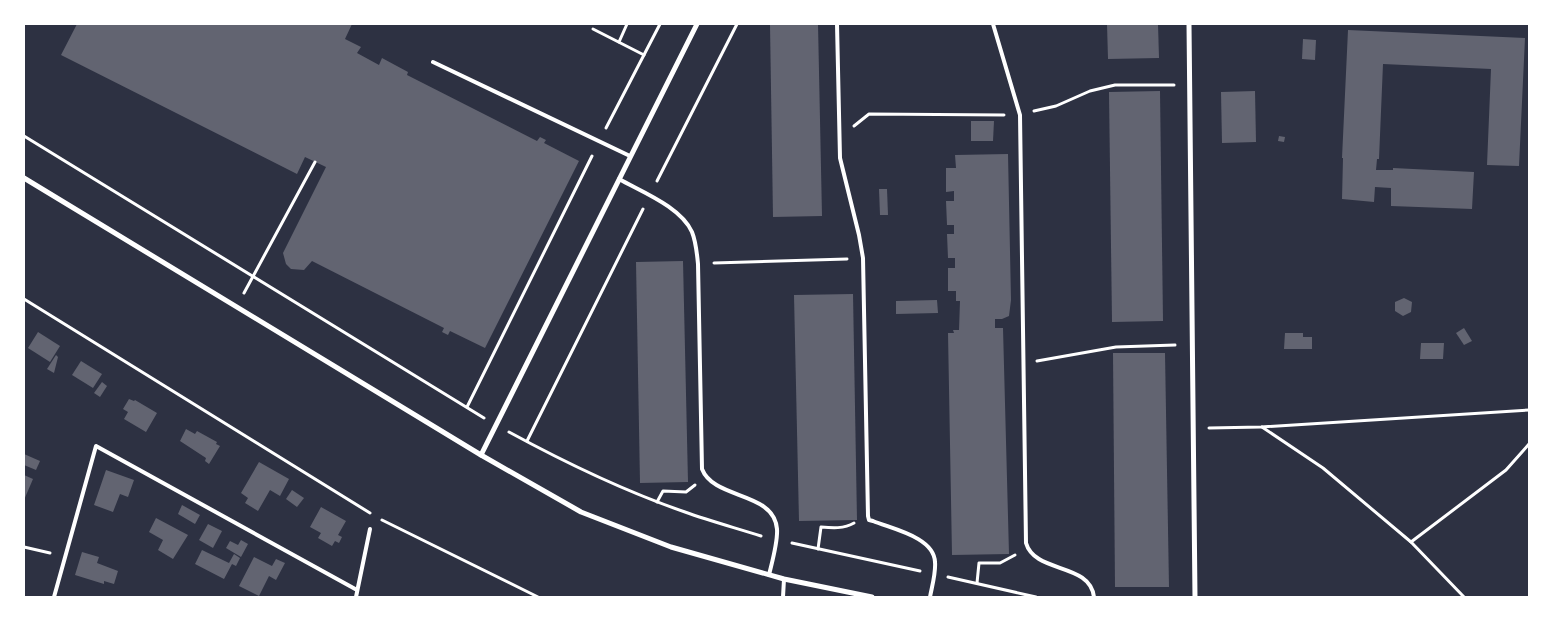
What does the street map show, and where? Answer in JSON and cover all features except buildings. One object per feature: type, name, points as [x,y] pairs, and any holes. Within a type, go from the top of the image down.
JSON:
[{"type":"street","points":[[481,456],[697,24]]},
{"type":"street","points":[[1189,24],[1196,597]]},
{"type":"street","points":[[24,178],[481,456],[581,512],[671,547],[784,579],[872,597]]},
{"type":"lane","points":[[837,24],[840,158],[863,258],[868,516],[870,520],[916,538],[930,549],[935,563],[930,597]]},
{"type":"lane","points":[[993,24],[1020,115],[1027,546],[1040,559],[1077,574],[1091,588],[1094,597]]},
{"type":"lane","points":[[434,62],[630,156]]},
{"type":"lane","points":[[619,179],[666,205],[681,216],[692,231],[696,242],[698,264],[702,468],[704,475],[710,482],[757,502],[771,514],[777,529],[769,575]]},
{"type":"lane","points":[[54,597],[96,446],[357,590]]},
{"type":"lane","points":[[356,597],[370,529]]},
{"type":"lane","points":[[783,597],[784,579]]},
{"type":"path","points":[[618,42],[627,24]]},
{"type":"path","points":[[467,407],[599,141],[660,24]]},
{"type":"path","points":[[657,182],[737,24]]},
{"type":"path","points":[[594,29],[644,55]]},
{"type":"path","points":[[24,136],[481,416]]},
{"type":"path","points":[[237,307],[315,162]]},
{"type":"path","points":[[526,441],[646,202]]},
{"type":"path","points":[[698,264],[863,258]]},
{"type":"path","points":[[24,299],[372,515]]},
{"type":"path","points":[[1024,364],[1116,347],[1175,345]]},
{"type":"path","points":[[1193,428],[1261,427],[1529,410]]},
{"type":"path","points":[[1261,427],[1323,468],[1411,542],[1464,597]]},
{"type":"path","points":[[511,433],[578,468],[657,502],[769,538]]},
{"type":"path","points":[[1411,542],[1506,470],[1529,444]]},
{"type":"path","points":[[657,502],[663,492],[686,492]]},
{"type":"path","points":[[381,519],[538,597]]},
{"type":"path","points":[[818,549],[821,527],[841,528],[854,523]]},
{"type":"path","points":[[784,542],[926,572]]},
{"type":"path","points":[[24,547],[65,557]]},
{"type":"path","points":[[976,583],[979,563],[1000,563],[1011,559],[1013,556]]},
{"type":"path","points":[[944,576],[1036,597]]}]
